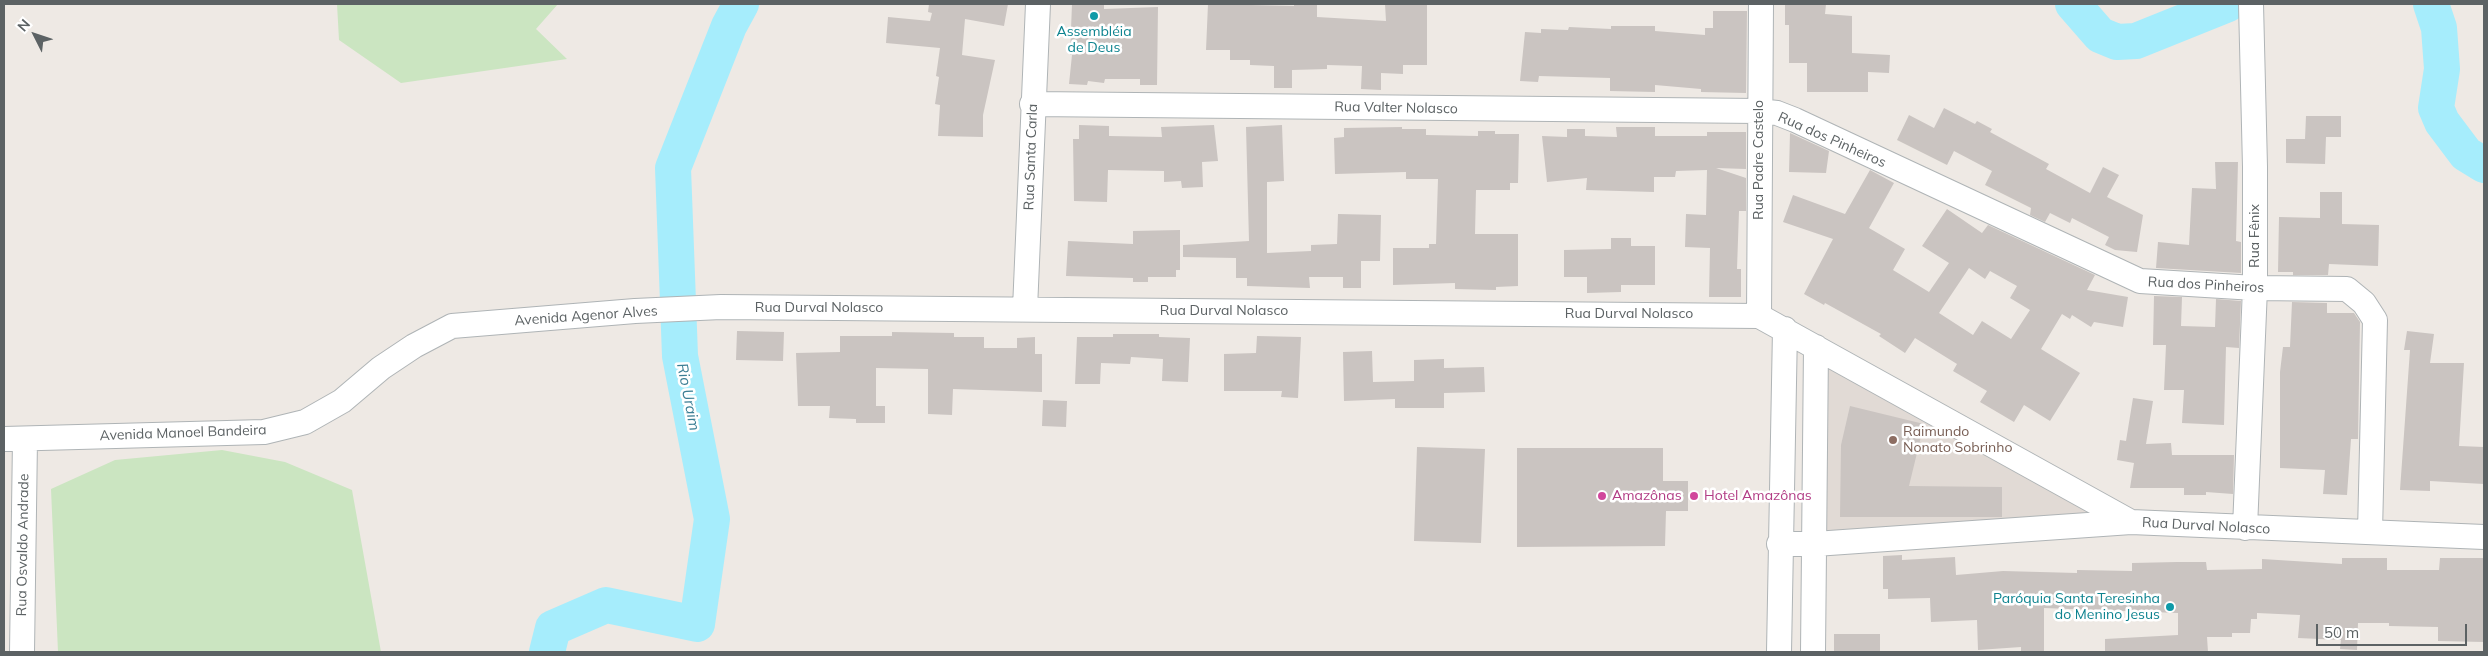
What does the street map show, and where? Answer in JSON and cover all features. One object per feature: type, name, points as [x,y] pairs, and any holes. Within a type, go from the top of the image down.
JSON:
[{"type":"street","name":"Rua Santa Carla","points":[[1025,310],[1032,104],[1038,4]]},
{"type":"street","name":"Rua Padre Castelo","points":[[1759,316],[1761,4]]},
{"type":"street","name":"Rua Fênix","points":[[2245,528],[2255,288],[2253,32],[2251,4]]},
{"type":"street","name":"Rua Valter Nolasco","points":[[1032,104],[1759,111]]},
{"type":"street","name":"Rua dos Pinheiros","points":[[1759,111],[1795,120],[2140,281],[2255,288],[2347,290],[2364,303],[2375,320],[2370,532]]},
{"type":"street","name":"Rua Durval Nolasco","points":[[721,307],[1759,316],[2131,522],[2484,536]]},
{"type":"street","name":"Avenida Agenor Alves","points":[[452,326],[635,311],[721,307]]},
{"type":"street","name":"Avenida Manoel Bandeira","points":[[14,439],[264,432],[305,422],[342,401],[381,368],[414,346],[452,326]]},
{"type":"street","points":[[1779,652],[1779,544],[1785,329]]},
{"type":"street","points":[[1813,652],[1816,347]]},
{"type":"street","name":"Rua Osvaldo Andrade","points":[[14,439],[16,644]]},
{"type":"street","points":[[1779,544],[1814,544],[2131,522]]},
{"type":"shaded area","name":"Raimundo Nonato Sobrinho","points":[[1826,364],[2101,515],[1820,539]]},
{"type":"green space","points":[[337,4],[558,4],[536,29],[567,59],[401,83],[339,40]]},
{"type":"green space","points":[[222,450],[285,462],[352,490],[381,652],[58,652],[51,489],[115,460]]},
{"type":"building","points":[[929,4],[1008,4],[1004,26],[965,19],[962,55],[995,60],[983,115],[983,137],[938,136],[940,105],[935,104],[939,77],[936,76],[940,48],[886,43],[888,17],[930,21],[932,13],[928,12]]},
{"type":"building","points":[[1072,4],[1104,4],[1104,9],[1158,7],[1157,85],[1140,85],[1140,79],[1105,79],[1104,83],[1088,81],[1087,85],[1069,84],[1072,55],[1070,55]]},
{"type":"building","points":[[1208,4],[1294,6],[1294,4],[1317,4],[1317,17],[1386,21],[1385,4],[1427,4],[1427,65],[1403,65],[1403,74],[1381,73],[1381,90],[1361,89],[1362,66],[1327,65],[1327,69],[1292,70],[1292,88],[1274,88],[1274,66],[1250,65],[1250,60],[1230,60],[1230,50],[1206,50]]},
{"type":"building","points":[[1785,4],[1826,4],[1825,14],[1852,16],[1852,53],[1890,55],[1889,73],[1868,72],[1868,92],[1807,92],[1807,63],[1789,63],[1789,25],[1785,25]]},
{"type":"building","points":[[1713,11],[1747,11],[1746,93],[1701,92],[1701,89],[1655,85],[1655,92],[1610,91],[1610,78],[1539,76],[1538,82],[1520,81],[1525,32],[1541,33],[1541,29],[1568,30],[1569,27],[1611,29],[1611,26],[1655,26],[1655,31],[1705,35],[1705,28],[1713,28]]},
{"type":"building","points":[[1944,108],[1975,124],[1977,121],[1992,129],[1990,132],[2049,164],[2046,169],[2090,193],[2103,167],[2119,175],[2107,197],[2143,215],[2137,252],[2115,250],[2105,245],[2109,237],[2072,218],[2070,223],[2050,213],[2045,222],[2030,215],[2031,208],[1985,185],[1992,171],[1954,151],[1947,165],[1897,140],[1909,115],[1934,128]]},
{"type":"building","points":[[2306,116],[2341,116],[2341,137],[2326,137],[2325,164],[2286,163],[2286,139],[2305,139]]},
{"type":"building","points":[[1079,125],[1109,126],[1109,136],[1162,137],[1161,127],[1214,125],[1218,161],[1202,162],[1203,187],[1182,188],[1181,181],[1164,182],[1164,171],[1108,170],[1107,202],[1074,201],[1073,139],[1079,139]]},
{"type":"building","points":[[1282,125],[1284,181],[1267,182],[1267,253],[1311,251],[1311,245],[1337,244],[1338,214],[1381,215],[1380,261],[1361,261],[1361,288],[1343,288],[1343,277],[1309,277],[1310,288],[1247,286],[1247,278],[1236,278],[1236,258],[1183,257],[1183,245],[1249,241],[1246,127]]},
{"type":"building","points":[[1402,127],[1402,129],[1426,129],[1426,135],[1478,136],[1478,131],[1495,131],[1495,134],[1519,134],[1518,183],[1510,183],[1510,190],[1476,190],[1475,234],[1518,234],[1518,286],[1496,287],[1496,290],[1455,289],[1455,283],[1393,285],[1393,248],[1429,248],[1429,244],[1436,244],[1438,179],[1406,179],[1406,172],[1335,174],[1334,138],[1344,137],[1344,128]]},
{"type":"building","points":[[1616,127],[1655,127],[1655,136],[1707,136],[1707,132],[1746,132],[1746,169],[1716,168],[1746,178],[1746,211],[1739,211],[1737,269],[1741,269],[1741,297],[1709,297],[1710,248],[1685,247],[1686,214],[1706,215],[1707,170],[1676,171],[1675,177],[1654,177],[1654,192],[1586,190],[1587,178],[1547,182],[1542,136],[1567,137],[1567,129],[1585,129],[1585,136],[1617,137]]},
{"type":"building","points":[[1790,133],[1829,151],[1826,173],[1789,172]]},
{"type":"building","points":[[2215,162],[2238,162],[2236,241],[2241,242],[2241,273],[2156,268],[2158,242],[2189,245],[2192,188],[2216,189]]},
{"type":"building","points":[[1870,170],[1894,183],[1869,228],[1905,249],[1893,270],[1929,292],[1949,263],[1922,246],[1947,209],[1982,233],[1988,225],[2095,275],[2087,290],[2128,297],[2123,327],[2094,322],[2091,327],[2072,315],[2070,319],[2062,314],[2041,349],[2080,373],[2050,421],[2024,405],[2014,422],[1980,402],[1987,391],[1953,371],[1957,364],[1915,338],[1905,353],[1879,336],[1881,334],[1825,303],[1824,305],[1804,294],[1833,239],[1783,222],[1793,195],[1845,214]],"holes":[[[1969,268],[1985,279],[1990,271],[2017,286],[2010,298],[2030,310],[2011,339],[1982,321],[1973,335],[1939,313]]]},
{"type":"building","points":[[2320,192],[2342,192],[2342,224],[2379,225],[2378,266],[2329,264],[2328,275],[2293,275],[2293,272],[2278,272],[2279,217],[2320,218]]},
{"type":"building","points":[[1180,230],[1180,270],[1176,270],[1176,277],[1148,277],[1148,282],[1133,282],[1133,278],[1066,276],[1068,241],[1133,244],[1133,231]]},
{"type":"building","points":[[1611,238],[1631,238],[1631,246],[1655,246],[1655,285],[1621,285],[1621,292],[1587,293],[1587,277],[1564,277],[1564,250],[1611,249]]},
{"type":"building","points":[[2154,296],[2182,297],[2181,326],[2215,327],[2216,299],[2241,301],[2239,348],[2226,347],[2224,425],[2182,423],[2184,390],[2164,390],[2166,345],[2153,345]]},
{"type":"building","points":[[2292,302],[2327,303],[2327,313],[2354,313],[2360,322],[2358,439],[2351,439],[2347,495],[2323,494],[2325,470],[2280,468],[2280,372],[2283,347],[2290,347]]},
{"type":"building","points":[[737,331],[784,332],[783,361],[736,360]]},
{"type":"building","points":[[2407,331],[2434,334],[2430,363],[2464,363],[2459,446],[2484,447],[2484,484],[2430,481],[2430,491],[2400,490],[2410,350],[2404,350]]},
{"type":"building","points":[[892,332],[954,333],[954,337],[984,337],[984,348],[1017,348],[1017,338],[1035,337],[1035,354],[1042,354],[1042,392],[953,389],[952,415],[928,414],[928,369],[876,368],[876,406],[885,406],[885,423],[856,423],[856,419],[829,418],[830,406],[798,406],[796,353],[840,352],[840,336],[892,336]]},
{"type":"building","points":[[1113,334],[1159,334],[1159,337],[1190,338],[1188,382],[1162,381],[1163,359],[1131,357],[1130,364],[1101,363],[1100,384],[1075,384],[1077,337],[1113,337]]},
{"type":"building","points":[[1257,336],[1301,337],[1298,398],[1281,397],[1282,391],[1224,391],[1224,354],[1256,353]]},
{"type":"building","points":[[1372,351],[1373,382],[1414,381],[1414,360],[1444,359],[1444,368],[1484,367],[1485,392],[1444,393],[1444,408],[1395,408],[1395,399],[1344,401],[1343,352]]},
{"type":"building","points":[[2133,398],[2153,401],[2146,444],[2171,443],[2172,455],[2234,455],[2233,494],[2206,492],[2206,495],[2184,495],[2184,488],[2130,488],[2134,463],[2117,460],[2120,440],[2126,441]]},
{"type":"building","points":[[1043,400],[1067,401],[1066,427],[1042,426]]},
{"type":"building","points":[[1850,406],[1924,424],[1909,486],[2002,487],[2002,517],[1840,517],[1841,445]]},
{"type":"building","points":[[1417,447],[1485,449],[1481,543],[1414,541]]},
{"type":"building","name":"Amazônas","points":[[1517,448],[1663,448],[1663,481],[1688,481],[1688,511],[1666,511],[1665,546],[1517,547]]},
{"type":"building","points":[[1902,555],[1902,560],[1955,557],[1956,575],[2003,571],[2077,573],[2077,570],[2132,571],[2132,563],[2177,562],[2206,562],[2207,570],[2262,569],[2262,559],[2342,564],[2342,558],[2387,558],[2387,570],[2439,570],[2440,558],[2484,558],[2484,642],[2438,641],[2438,627],[2389,626],[2389,623],[2358,623],[2357,650],[2340,649],[2341,640],[2298,638],[2300,615],[2257,613],[2257,619],[2251,619],[2250,633],[2232,633],[2232,637],[2207,637],[2208,652],[2105,652],[2105,639],[2178,635],[2178,613],[2044,608],[2044,652],[2021,652],[2021,647],[1978,650],[1977,620],[1931,622],[1930,598],[1888,599],[1888,589],[1883,589],[1883,556]]},
{"type":"building","points":[[1834,634],[1880,634],[1880,652],[1834,652]]},
{"type":"waterway","name":"Rio Uraim","points":[[547,652],[553,628],[606,605],[697,624],[712,519],[680,356],[673,168],[729,26],[741,4]]},
{"type":"waterway","points":[[2073,4],[2100,35],[2117,42],[2136,41],[2228,4]]},
{"type":"waterway","points":[[2431,4],[2439,28],[2442,69],[2436,108],[2442,122],[2466,154],[2484,165]]},
{"type":"place","name":"Assembléia de Deus","points":[[1094,16]]},
{"type":"place","name":"Raimundo Nonato Sobrinho","points":[[1893,440]]},
{"type":"place","name":"Amazônas","points":[[1602,496]]},
{"type":"place","name":"Hotel Amazônas","points":[[1694,496]]},
{"type":"place","name":"Paróquia Santa Teresinha do Menino Jesus","points":[[2170,607]]}]
